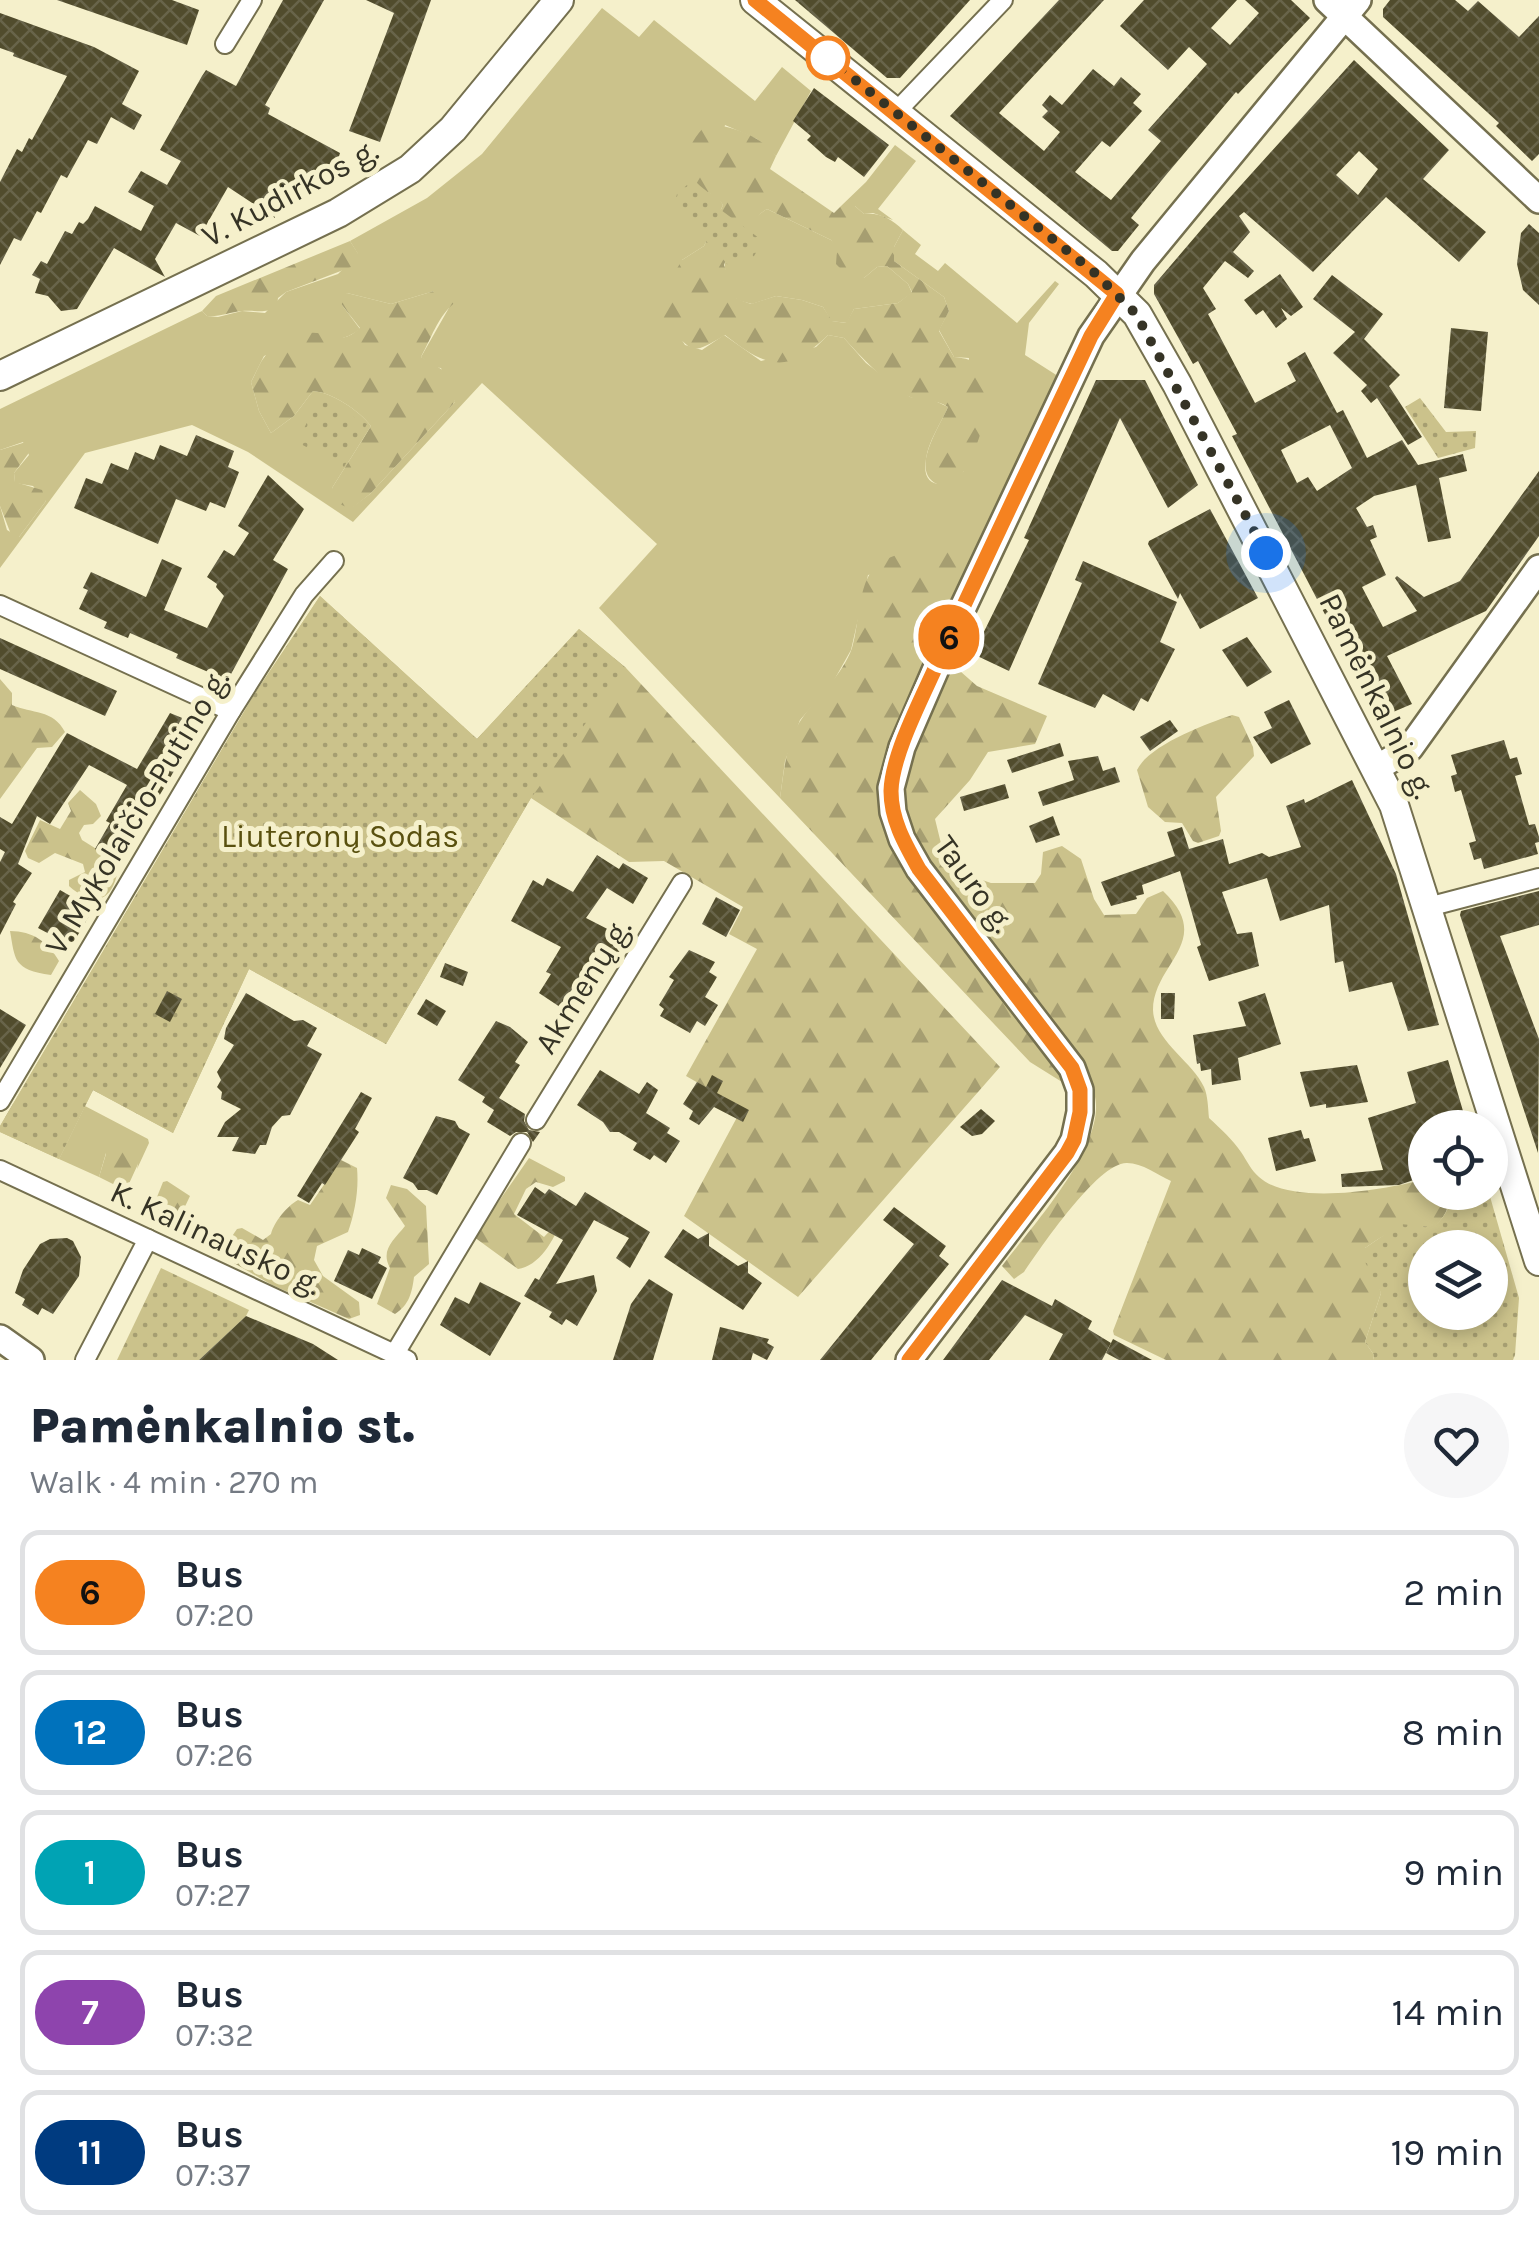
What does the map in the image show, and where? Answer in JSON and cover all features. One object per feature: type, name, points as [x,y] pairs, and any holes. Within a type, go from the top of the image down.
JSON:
[{"type":"main road","name":"V. Kudirkos g.","points":[[0,376],[338,213],[410,169],[453,129],[559,0]]},
{"type":"main road","name":"Pamėnkalnio g.","points":[[755,0],[1117,294],[1136,314],[1377,768],[1404,832],[1539,1261]]},
{"type":"main road","points":[[1343,6],[1539,200]]},
{"type":"main road","name":"Tauro g.","points":[[909,1360],[1067,1153],[1078,1126],[1080,1090],[1072,1068],[1048,1034],[919,869],[902,839],[893,812],[891,788],[912,720],[1091,336],[1117,294],[1343,6]]},
{"type":"main road","points":[[1377,768],[1410,748],[1534,586]]},
{"type":"main road","points":[[0,1338],[32,1360]]},
{"type":"street","points":[[225,44],[252,0]]},
{"type":"street","points":[[895,113],[1003,0]]},
{"type":"street","name":"V. Mykolaičio-Putino g.","points":[[0,1101],[231,711],[304,595],[334,561]]},
{"type":"street","points":[[0,605],[231,711]]},
{"type":"street","points":[[1428,907],[1539,878]]},
{"type":"street","name":"Akmenų g.","points":[[536,1120],[682,883]]},
{"type":"street","points":[[400,1357],[522,1143]]},
{"type":"street","name":"K. Kalinausko g.","points":[[0,1170],[400,1357]]},
{"type":"street","points":[[85,1360],[148,1240]]},
{"type":"green space","points":[[602,8],[639,37],[654,20],[755,101],[782,67],[811,91],[776,156],[757,139],[725,125],[708,192],[723,205],[704,246],[682,260],[680,337],[685,345],[702,350],[724,335],[761,361],[816,347],[828,335],[844,338],[866,363],[910,397],[948,407],[926,459],[927,477],[937,484],[950,482],[964,471],[969,358],[954,357],[939,330],[949,311],[944,297],[894,261],[894,247],[903,230],[921,245],[915,254],[938,271],[945,263],[1017,323],[1055,281],[1059,284],[1029,323],[1025,355],[1061,378],[982,548],[868,575],[851,650],[833,682],[800,720],[785,761],[780,798],[599,608],[657,544],[482,383],[353,522],[248,452],[192,425],[85,453],[0,568],[0,506],[7,530],[19,537],[46,501],[33,486],[15,483],[14,473],[29,455],[23,442],[0,450],[0,409],[202,311],[218,317],[242,311],[265,313],[286,292],[338,274],[358,254],[350,241],[427,198],[482,154]],"holes":[[[434,291],[450,306],[421,357],[441,368],[455,402],[370,494],[351,508],[332,488],[371,426],[345,403],[313,391],[294,416],[271,433],[259,411],[251,382],[264,356],[323,335],[342,338],[360,329],[342,305],[347,293],[391,304]]]},
{"type":"green space","points":[[707,124],[745,133],[762,143],[776,156],[770,169],[834,213],[841,206],[855,206],[864,214],[885,217],[903,230],[894,247],[894,261],[944,297],[949,311],[939,331],[954,357],[976,363],[985,371],[989,383],[988,405],[976,448],[953,483],[937,484],[926,469],[929,448],[948,407],[903,393],[844,338],[828,335],[801,357],[777,362],[753,355],[725,335],[691,348],[661,327],[657,303],[682,260],[704,246],[723,205],[696,182],[688,165],[690,148]],"holes":[[[767,209],[831,240],[837,250],[836,264],[848,276],[864,278],[877,267],[887,266],[912,292],[898,303],[854,309],[846,323],[832,321],[823,307],[802,300],[776,296],[751,304],[737,299],[724,265],[730,249],[743,240],[755,219]]]},
{"type":"green space","points":[[895,145],[916,161],[878,209],[893,220],[864,214],[855,206],[841,206],[866,182]]},
{"type":"green space","points":[[687,185],[763,241],[754,256],[731,268],[674,206],[677,194]]},
{"type":"green space","points":[[767,209],[831,240],[864,278],[877,267],[887,266],[908,284],[912,293],[898,303],[854,309],[847,323],[831,321],[823,307],[802,300],[776,296],[752,304],[737,300],[726,272],[728,251],[753,219]]},
{"type":"green space","points":[[350,241],[359,255],[359,264],[286,292],[278,298],[277,307],[212,316],[202,311],[216,296]]},
{"type":"green space","points":[[459,290],[461,298],[442,317],[421,357],[451,375],[455,402],[370,494],[351,509],[335,502],[332,488],[371,426],[345,403],[313,391],[294,416],[271,433],[259,411],[251,382],[260,364],[276,347],[298,335],[317,333],[340,338],[360,328],[342,305],[341,297],[347,293],[391,304],[434,291]]},
{"type":"green space","points":[[1420,398],[1446,432],[1476,431],[1475,448],[1438,458],[1405,407]]},
{"type":"green space","points":[[319,399],[367,424],[344,467],[297,442]]},
{"type":"green space","points":[[29,441],[34,446],[14,473],[15,482],[42,490],[46,501],[19,537],[12,537],[0,506],[0,450]]},
{"type":"green space","points":[[972,546],[982,548],[997,561],[952,664],[977,686],[1047,716],[1035,744],[988,752],[970,780],[935,819],[947,868],[991,883],[1035,883],[1041,874],[1043,852],[1062,846],[1081,859],[1094,899],[1104,915],[1136,914],[1147,898],[1163,891],[1184,924],[1178,952],[1156,993],[1155,1021],[1166,1041],[1204,1087],[1209,1118],[1234,1143],[1256,1174],[1274,1186],[1315,1193],[1364,1191],[1408,1183],[1408,1210],[1447,1210],[1433,1228],[1414,1226],[1397,1230],[1365,1248],[1381,1293],[1365,1342],[1373,1360],[1166,1360],[1114,1335],[1171,1181],[1138,1165],[1115,1166],[1101,1176],[1024,1272],[1014,1279],[1002,1266],[1051,1204],[1083,1152],[1096,1103],[1089,1083],[1070,1087],[1030,1062],[780,798],[793,736],[852,648],[867,578],[891,557]]},
{"type":"green space","points":[[320,596],[477,739],[579,629],[626,668],[1000,1067],[798,1297],[684,1216],[742,1108],[686,1076],[757,949],[729,934],[743,907],[664,861],[629,862],[531,798],[386,1044],[249,969],[173,1133],[93,1090],[59,1159],[0,1132],[0,1126],[254,695]]},
{"type":"green space","name":"Liuteronų Sodas","points":[[320,596],[477,739],[579,629],[626,668],[531,798],[386,1044],[249,969],[173,1133],[93,1090],[59,1159],[0,1132],[0,1126],[254,695]]},
{"type":"green space","points":[[0,679],[12,693],[12,705],[54,719],[65,732],[52,747],[37,748],[0,799]]},
{"type":"green space","points":[[1232,715],[1239,717],[1254,756],[1216,797],[1219,836],[1198,843],[1182,823],[1165,822],[1148,807],[1137,770],[1165,744]]},
{"type":"green space","points":[[80,790],[96,804],[101,816],[93,824],[84,825],[79,833],[82,840],[119,863],[109,893],[96,899],[69,886],[69,880],[85,872],[83,864],[55,853],[39,863],[28,858],[25,851],[40,820],[60,829],[71,811],[68,803]]},
{"type":"green space","points":[[10,931],[33,935],[50,948],[59,961],[51,975],[29,970],[18,962]]},
{"type":"green space","points":[[85,1106],[148,1139],[137,1169],[138,1164],[106,1153],[99,1177],[59,1159]]},
{"type":"green space","points":[[118,1136],[138,1164],[123,1189],[99,1177],[106,1154],[105,1137]]},
{"type":"green space","points":[[529,1158],[565,1177],[565,1181],[553,1187],[536,1182],[526,1189],[514,1214],[544,1237],[560,1220],[545,1251],[518,1269],[474,1237]]},
{"type":"green space","points":[[341,1160],[357,1168],[353,1217],[348,1232],[317,1246],[314,1260],[323,1276],[359,1302],[360,1315],[349,1319],[272,1285],[227,1259],[229,1243],[237,1229],[263,1240],[285,1210],[298,1200],[310,1205]]},
{"type":"green space","points":[[163,1182],[190,1196],[180,1217],[153,1207]]},
{"type":"green space","points":[[391,1185],[407,1189],[426,1206],[429,1264],[414,1277],[409,1298],[395,1314],[377,1304],[390,1268],[387,1250],[405,1226],[386,1198]]},
{"type":"green space","points":[[1494,1210],[1500,1230],[1408,1230],[1408,1330],[1508,1330],[1508,1260],[1519,1298],[1513,1360],[1373,1360],[1365,1342],[1381,1293],[1364,1260],[1365,1248],[1400,1224],[1433,1227],[1446,1212]]},
{"type":"green space","points":[[161,1268],[249,1310],[199,1360],[117,1360]]},
{"type":"building","points":[[57,0],[172,0],[199,10],[187,45]]},
{"type":"building","points":[[283,0],[324,0],[265,105],[270,108],[268,114],[340,153],[334,173],[273,202],[275,218],[228,187],[200,236],[176,223],[155,259],[165,277],[114,248],[77,309],[61,311],[48,296],[35,293],[40,279],[32,275],[41,261],[47,264],[65,231],[72,234],[95,206],[141,231],[154,206],[128,192],[141,171],[167,185],[181,161],[160,150],[202,76],[206,70],[236,86]]},
{"type":"building","points":[[366,0],[431,0],[380,142],[349,131],[394,13]]},
{"type":"building","points":[[795,0],[970,0],[900,78],[887,78]]},
{"type":"building","points":[[1059,0],[1104,0],[999,113],[1044,151],[1060,132],[1042,117],[1048,111],[1042,105],[1050,95],[1062,105],[1093,69],[1114,86],[1121,77],[1141,94],[1133,103],[1142,111],[1110,147],[1102,141],[1075,172],[1111,200],[1161,141],[1148,130],[1207,64],[1189,47],[1168,70],[1120,26],[1144,0],[1237,0],[1211,28],[1230,45],[1259,13],[1245,0],[1291,0],[1310,18],[1236,92],[1166,175],[1131,218],[1139,225],[1118,251],[1112,251],[950,116]]},
{"type":"building","points":[[1390,0],[1455,0],[1468,11],[1478,1],[1519,37],[1539,16],[1539,154],[1532,161],[1496,126],[1499,123],[1383,17],[1383,9]]},
{"type":"building","points":[[0,13],[94,47],[139,71],[122,104],[142,115],[134,130],[111,117],[97,144],[88,140],[67,178],[61,175],[41,213],[37,211],[21,241],[14,238],[0,265],[0,182],[17,149],[22,152],[29,138],[32,140],[67,76],[0,48]]},
{"type":"building","points":[[1354,60],[1449,150],[1423,179],[1486,232],[1459,262],[1386,197],[1313,272],[1244,212],[1239,216],[1250,232],[1233,252],[1254,271],[1248,278],[1225,261],[1203,288],[1216,309],[1208,314],[1255,403],[1296,381],[1287,363],[1305,352],[1337,413],[1343,410],[1367,458],[1402,440],[1418,465],[1463,454],[1467,471],[1439,478],[1451,538],[1428,542],[1416,485],[1374,496],[1356,508],[1367,527],[1373,525],[1377,537],[1370,540],[1386,575],[1362,587],[1383,627],[1417,611],[1397,576],[1424,597],[1460,581],[1539,471],[1539,536],[1486,611],[1387,656],[1412,704],[1379,718],[1232,436],[1237,434],[1198,361],[1193,364],[1154,294],[1154,285]],"holes":[[[1359,151],[1378,169],[1358,195],[1336,175]],[[1330,425],[1352,468],[1317,491],[1308,477],[1297,483],[1281,450]]]},
{"type":"building","points":[[814,88],[889,145],[864,177],[838,157],[835,162],[826,157],[807,140],[811,136],[793,121]]},
{"type":"building","points":[[1529,224],[1539,233],[1539,305],[1523,290],[1517,264],[1521,233]]},
{"type":"building","points":[[1280,274],[1303,307],[1291,316],[1281,308],[1287,319],[1276,328],[1263,310],[1256,315],[1244,300]]},
{"type":"building","points":[[1332,275],[1383,314],[1364,339],[1400,375],[1389,386],[1422,437],[1408,445],[1377,398],[1371,403],[1361,391],[1367,385],[1333,353],[1355,332],[1313,299]]},
{"type":"building","points":[[1451,328],[1488,332],[1481,411],[1444,408]]},
{"type":"building","points":[[1096,380],[1145,380],[1198,485],[1168,508],[1120,418],[1009,671],[973,654],[1029,540],[1024,538]]},
{"type":"building","points":[[196,435],[234,451],[228,467],[239,472],[225,508],[210,502],[206,511],[176,499],[158,544],[74,508],[86,478],[102,484],[111,463],[128,470],[135,452],[154,460],[160,445],[187,456]]},
{"type":"building","points":[[268,475],[304,509],[273,560],[288,569],[230,676],[222,678],[130,633],[128,638],[104,628],[107,622],[79,609],[91,572],[146,597],[162,559],[182,568],[164,610],[207,628],[224,596],[207,577],[224,550],[234,556],[249,533],[238,526]]},
{"type":"building","points":[[1210,509],[1258,598],[1200,629],[1180,593],[1178,599],[1148,544]]},
{"type":"building","points":[[1083,561],[1177,602],[1160,642],[1175,649],[1148,702],[1141,698],[1134,711],[1103,694],[1095,708],[1038,684],[1082,583],[1075,580]]},
{"type":"building","points":[[1247,637],[1272,672],[1247,687],[1222,650]]},
{"type":"building","points":[[0,638],[117,691],[105,716],[0,669]]},
{"type":"building","points":[[1289,700],[1311,744],[1271,764],[1253,737],[1272,728],[1264,712]]},
{"type":"building","points":[[170,713],[197,724],[198,731],[119,863],[95,849],[127,785],[89,765],[50,824],[37,816],[18,864],[32,873],[13,902],[16,904],[0,935],[0,862],[5,852],[0,849],[0,817],[12,824],[67,733],[137,769]]},
{"type":"building","points":[[1170,720],[1178,731],[1150,751],[1140,737]]},
{"type":"building","points":[[1504,740],[1510,759],[1517,757],[1522,774],[1515,776],[1529,825],[1535,824],[1539,837],[1535,843],[1538,854],[1484,869],[1481,858],[1474,860],[1469,843],[1476,841],[1461,790],[1455,792],[1451,776],[1457,774],[1451,755]]},
{"type":"building","points":[[1060,743],[1064,756],[1012,773],[1007,760]]},
{"type":"building","points":[[1098,756],[1103,771],[1115,767],[1120,782],[1043,806],[1038,792],[1074,780],[1068,761]]},
{"type":"building","points":[[1352,780],[1396,874],[1439,1025],[1408,1031],[1392,982],[1349,992],[1343,961],[1335,963],[1329,905],[1280,921],[1267,878],[1222,892],[1237,934],[1252,932],[1259,966],[1209,981],[1180,871],[1142,885],[1144,894],[1136,896],[1137,899],[1111,906],[1101,882],[1175,856],[1167,832],[1182,827],[1189,849],[1223,839],[1229,864],[1262,853],[1269,857],[1301,847],[1286,806],[1304,799],[1305,803]]},
{"type":"building","points":[[1005,784],[1009,798],[964,811],[960,797]]},
{"type":"building","points":[[1053,816],[1060,835],[1036,843],[1029,826]]},
{"type":"building","points":[[597,855],[619,869],[623,863],[648,878],[633,904],[607,888],[586,918],[627,939],[614,960],[604,953],[579,992],[573,988],[560,1007],[539,993],[561,947],[511,921],[533,880],[543,886],[547,878],[573,892]]},
{"type":"building","points":[[60,890],[93,909],[66,949],[38,928]]},
{"type":"building","points":[[1539,891],[1539,925],[1500,936],[1539,1039],[1538,1153],[1460,915],[1461,911]]},
{"type":"building","points":[[716,897],[740,910],[726,937],[702,924]]},
{"type":"building","points":[[689,950],[715,962],[709,972],[717,977],[705,997],[718,1005],[705,1026],[697,1021],[690,1033],[660,1016],[664,1009],[659,1005],[674,980],[669,977]]},
{"type":"building","points":[[445,963],[468,972],[463,986],[440,977]]},
{"type":"building","points":[[167,991],[182,999],[170,1022],[155,1014]]},
{"type":"building","points":[[246,993],[294,1021],[303,1020],[317,1028],[307,1046],[322,1054],[290,1115],[282,1116],[272,1127],[266,1145],[260,1145],[255,1154],[232,1151],[239,1137],[217,1137],[225,1122],[241,1109],[221,1099],[217,1072],[234,1045],[224,1039],[226,1028]]},
{"type":"building","points":[[1161,993],[1175,993],[1174,1019],[1161,1019]]},
{"type":"building","points":[[1265,993],[1281,1044],[1238,1058],[1241,1080],[1212,1085],[1211,1069],[1201,1071],[1200,1063],[1197,1064],[1193,1035],[1246,1026],[1238,1002]]},
{"type":"building","points":[[426,999],[446,1011],[437,1026],[417,1014]]},
{"type":"building","points":[[0,1009],[26,1025],[0,1068]]},
{"type":"building","points":[[496,1021],[528,1042],[515,1062],[520,1065],[499,1098],[525,1114],[529,1130],[540,1132],[533,1142],[527,1132],[510,1136],[487,1122],[494,1110],[482,1102],[485,1097],[458,1080]]},
{"type":"building","points":[[1448,1060],[1463,1110],[1408,1110],[1408,1182],[1342,1187],[1341,1174],[1383,1170],[1368,1118],[1416,1103],[1407,1072]]},
{"type":"building","points":[[1357,1065],[1368,1102],[1310,1107],[1300,1072]]},
{"type":"building","points":[[600,1070],[639,1094],[647,1082],[658,1090],[646,1113],[670,1128],[667,1133],[680,1141],[666,1163],[654,1155],[650,1160],[633,1150],[637,1143],[619,1132],[610,1132],[603,1122],[577,1105]]},
{"type":"building","points":[[712,1075],[723,1081],[717,1093],[749,1110],[743,1122],[714,1107],[699,1125],[689,1119],[693,1111],[683,1104],[697,1082],[706,1087]]},
{"type":"building","points":[[361,1092],[372,1098],[355,1129],[359,1132],[309,1203],[297,1196]]},
{"type":"building","points":[[981,1109],[995,1121],[982,1134],[972,1136],[960,1127]]},
{"type":"building","points":[[436,1116],[455,1121],[470,1134],[437,1195],[418,1190],[403,1178]]},
{"type":"building","points":[[1301,1130],[1304,1139],[1309,1138],[1316,1161],[1276,1171],[1268,1138]]},
{"type":"building","points":[[535,1187],[545,1194],[549,1189],[576,1206],[585,1192],[650,1232],[630,1268],[616,1258],[629,1238],[594,1220],[556,1284],[594,1275],[597,1291],[577,1326],[566,1319],[562,1325],[549,1317],[552,1312],[524,1296],[535,1278],[539,1280],[563,1240],[517,1215]]},
{"type":"building","points":[[894,1207],[946,1246],[939,1256],[949,1264],[871,1360],[820,1360],[914,1244],[883,1220]]},
{"type":"building","points":[[683,1229],[698,1239],[709,1233],[709,1246],[738,1266],[748,1261],[748,1273],[762,1283],[743,1310],[664,1257]]},
{"type":"building","points":[[67,1238],[73,1241],[81,1257],[79,1276],[53,1314],[42,1308],[38,1315],[22,1305],[25,1299],[15,1293],[23,1270],[40,1244]]},
{"type":"building","points":[[362,1248],[381,1257],[378,1263],[387,1268],[372,1299],[334,1281],[348,1250],[359,1255]]},
{"type":"building","points":[[649,1279],[673,1294],[653,1360],[613,1360],[631,1304]]},
{"type":"building","points":[[1002,1280],[1052,1306],[1055,1299],[1092,1321],[1088,1329],[1111,1343],[1102,1360],[1049,1360],[1063,1334],[1025,1315],[989,1360],[943,1360]]},
{"type":"building","points":[[480,1282],[521,1303],[490,1356],[440,1325],[455,1297],[469,1304]]},
{"type":"building","points":[[246,1316],[313,1344],[338,1360],[199,1360]]},
{"type":"building","points":[[720,1327],[769,1339],[767,1343],[774,1347],[767,1360],[753,1353],[751,1360],[712,1360]]},
{"type":"building","points":[[1113,1339],[1152,1360],[1119,1360],[1106,1353]]},
{"type":"bus line","name":"6","points":[[755,0],[1117,294],[1091,336],[958,618],[912,720],[891,788],[893,812],[902,839],[919,869],[1048,1034],[1072,1068],[1080,1090],[1078,1126],[1067,1153],[909,1360]]},
{"type":"route","points":[[828,58],[1096,274],[1136,314],[1266,553]]}]
